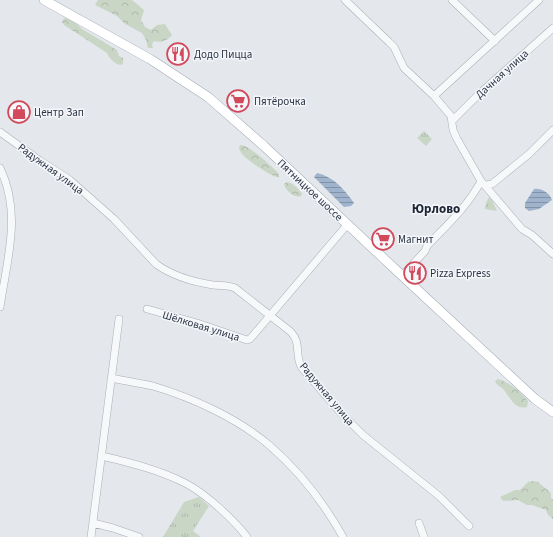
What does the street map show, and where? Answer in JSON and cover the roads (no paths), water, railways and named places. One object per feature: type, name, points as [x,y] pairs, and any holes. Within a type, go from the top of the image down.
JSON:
[{"type":"main road","name":"Пятницкое шоссе","points":[[44,0],[150,59],[208,96],[264,146],[535,399],[553,412]]},
{"type":"street","points":[[345,0],[394,47],[404,68],[434,96],[451,116],[453,130],[457,139],[492,195],[500,201],[522,229],[532,235],[553,254]]},
{"type":"street","points":[[452,0],[495,41]]},
{"type":"street","points":[[434,96],[539,0]]},
{"type":"street","name":"Дачная улица","points":[[452,121],[478,94],[553,28]]},
{"type":"street","points":[[484,183],[492,184],[529,154],[553,130]]},
{"type":"street","name":"Радужная улица","points":[[0,132],[70,180],[114,219],[156,264],[164,270],[199,282],[215,286],[230,286],[235,288],[295,336],[297,341],[299,362],[302,368],[339,411],[363,435],[439,496],[470,526]]},
{"type":"street","points":[[0,168],[6,180],[10,194],[12,213],[12,229],[0,307]]},
{"type":"street","points":[[402,276],[484,183]]},
{"type":"street","points":[[270,316],[347,225]]},
{"type":"street","name":"Шёлковая улица","points":[[147,309],[197,323],[247,340],[252,338],[270,316]]},
{"type":"street","points":[[91,537],[119,319]]},
{"type":"street","points":[[111,378],[152,386],[181,396],[214,410],[241,426],[268,445],[293,469],[316,496],[343,537]]},
{"type":"street","points":[[102,456],[162,473],[188,485],[218,507],[247,537]]},
{"type":"street","points":[[93,523],[139,537]]},
{"type":"street","points":[[419,523],[424,537]]},
{"type":"water","points":[[317,173],[329,177],[338,184],[354,203],[351,206],[344,207],[314,177]]},
{"type":"water","points":[[534,189],[539,189],[545,192],[552,200],[539,209],[529,211],[525,208],[525,203]]},
{"type":"place","name":"Додо Пицца","points":[[178,54]]},
{"type":"place","name":"Пятёрочка","points":[[238,101]]},
{"type":"place","name":"Центр Зап","points":[[19,112]]},
{"type":"place","name":"Магнит","points":[[383,239]]},
{"type":"place","name":"Pizza Express","points":[[415,273]]},
{"type":"district","name":"Юрлово","points":[[436,209]]}]
